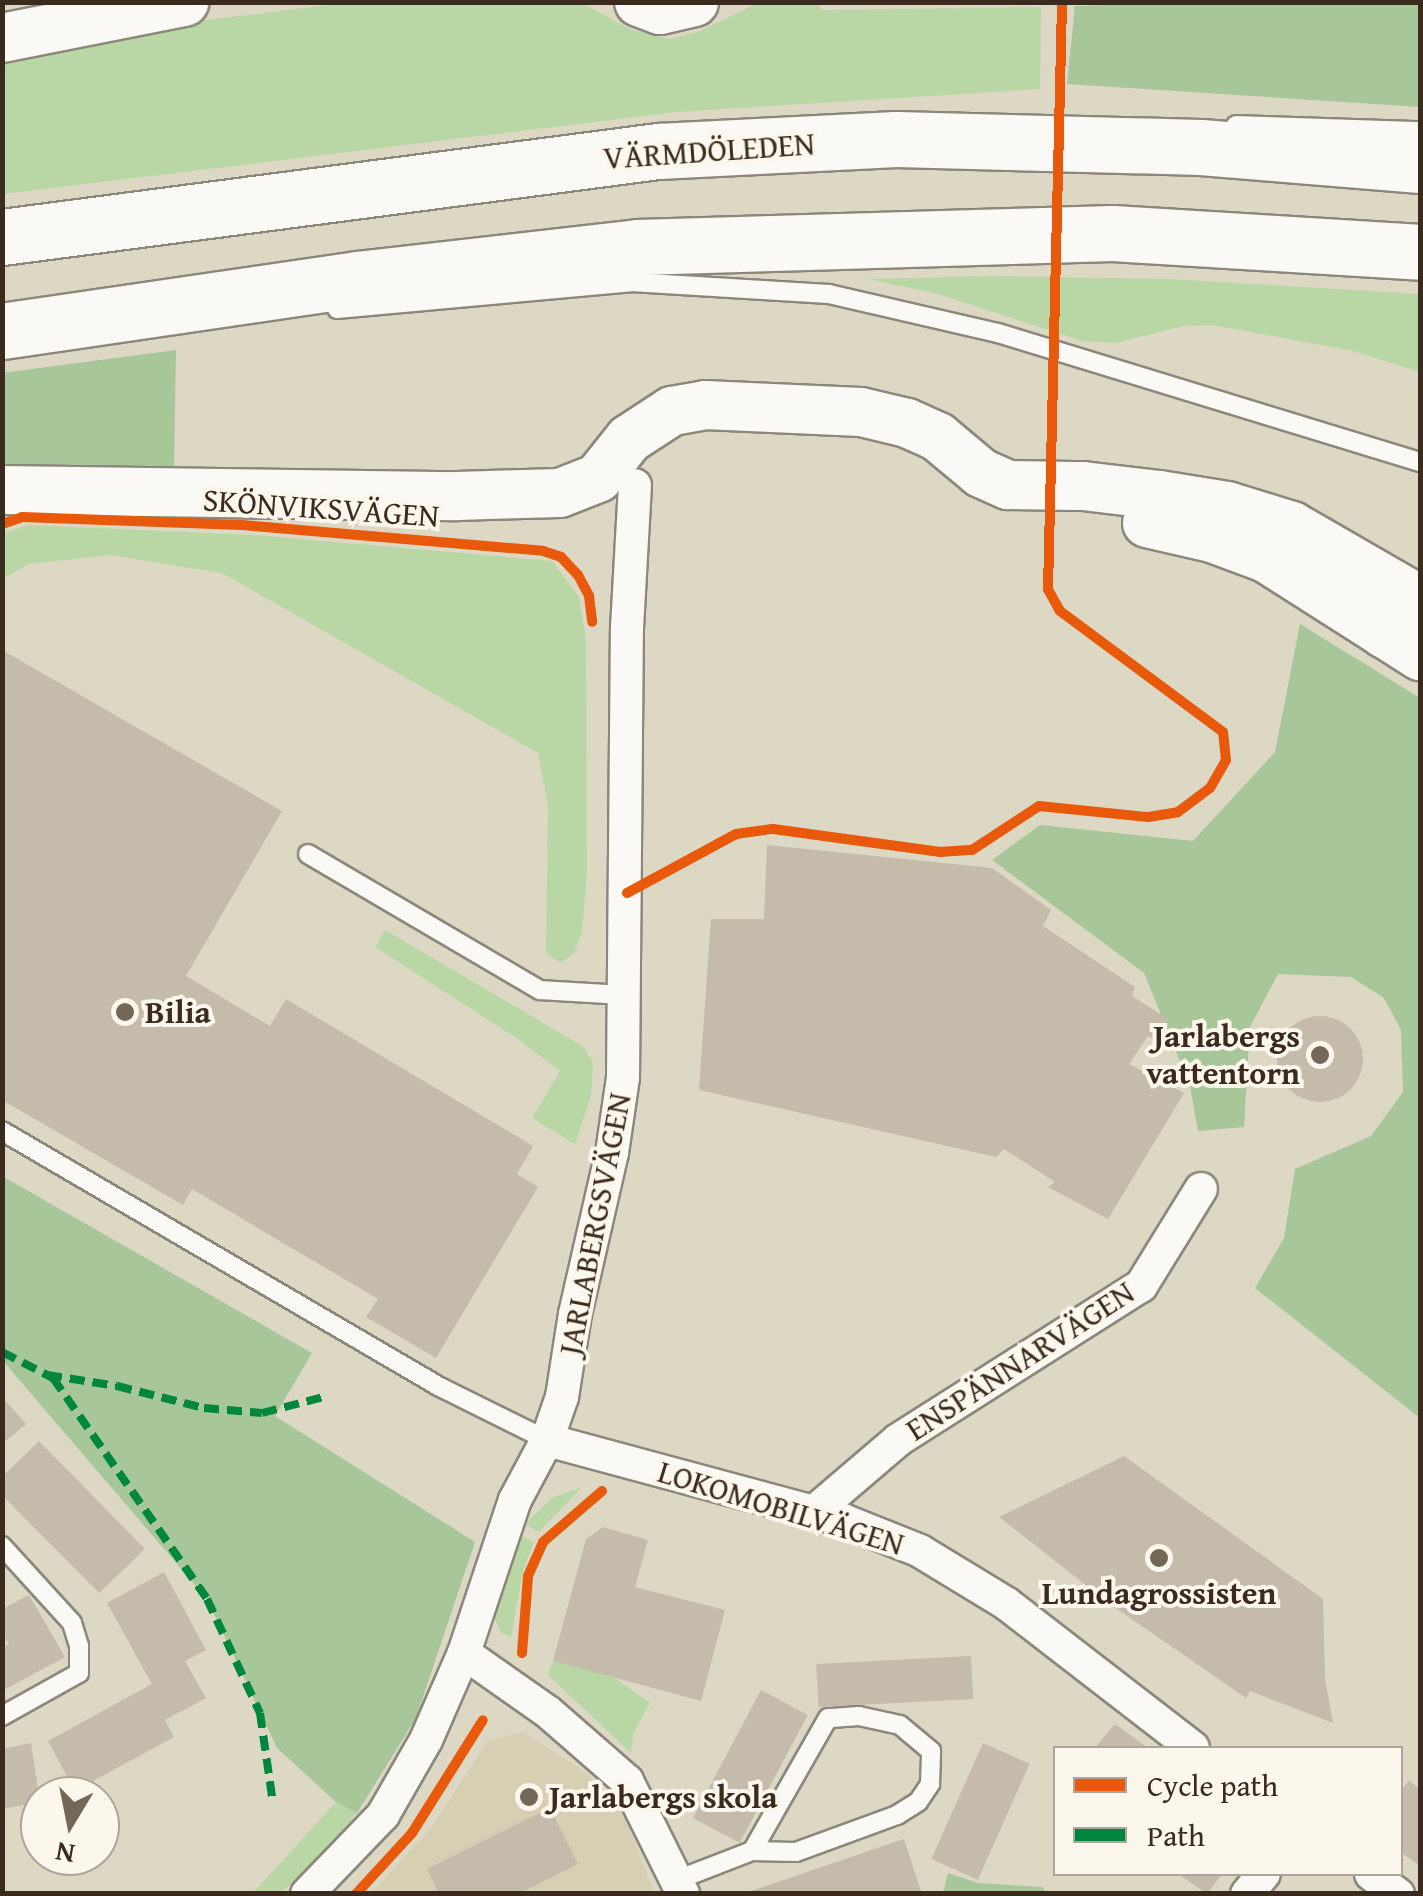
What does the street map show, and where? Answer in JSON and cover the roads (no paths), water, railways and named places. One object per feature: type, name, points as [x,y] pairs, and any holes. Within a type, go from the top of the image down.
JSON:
[{"type":"highway","name":"VÄRMDÖLEDEN","points":[[2,237],[658,151],[896,139],[1202,147],[1420,165]]},
{"type":"highway","points":[[2,331],[358,278],[637,247],[1112,232],[1420,252]]},
{"type":"street","points":[[2,38],[184,2]]},
{"type":"street","points":[[638,2],[660,10],[694,2]]},
{"type":"street","name":"SKÖNVIKSVÄGEN","points":[[2,490],[456,496],[560,493],[598,478],[630,439],[648,423],[672,411],[704,405],[861,412],[908,423],[938,437],[981,473],[1008,485],[1083,486],[1159,495],[1227,506],[1292,526],[1412,628]]},
{"type":"street","name":"SKÖNVIKSVÄGEN","points":[[163,491],[562,522],[604,512],[635,484],[661,447],[696,430],[735,425],[871,433],[914,450],[986,510],[1151,523],[1212,538],[1266,558],[1412,628]]},
{"type":"street","name":"JARLABERGSVÄGEN","points":[[306,1894],[383,1815],[426,1740],[464,1653],[515,1500],[547,1440],[562,1397],[575,1314],[620,1111],[627,628],[635,484]]},
{"type":"street","name":"ENSPÄNNARVÄGEN","points":[[815,1512],[898,1440],[1141,1286],[1200,1189]]},
{"type":"street","name":"LOKOMOBILVÄGEN","points":[[547,1440],[815,1512],[920,1551],[965,1575],[1189,1746]]},
{"type":"street","points":[[464,1653],[548,1712],[626,1781],[680,1887]]},
{"type":"street","points":[[1374,1876],[1398,1894]]},
{"type":"lane","points":[[1212,126],[1271,124],[1420,131]]},
{"type":"lane","points":[[896,139],[1192,127]]},
{"type":"lane","points":[[317,310],[631,282],[829,294],[998,334],[1420,462]]},
{"type":"lane","points":[[2,339],[218,320]]},
{"type":"lane","points":[[308,854],[540,990],[623,995]]},
{"type":"lane","points":[[2,1131],[440,1387],[547,1440]]},
{"type":"lane","points":[[2,1546],[72,1623],[79,1646],[79,1673],[2,1716]]},
{"type":"lane","points":[[680,1887],[752,1851],[796,1852],[897,1814],[918,1802],[930,1784],[931,1750],[900,1725],[860,1716],[828,1718],[752,1851]]},
{"type":"place","name":"Bilia","points":[[125,1012]]},
{"type":"place","name":"Jarlabergs vattentorn","points":[[1320,1055]]},
{"type":"place","name":"Lundagrossisten","points":[[1159,1558]]},
{"type":"place","name":"Jarlabergs skola","points":[[529,1797]]}]
